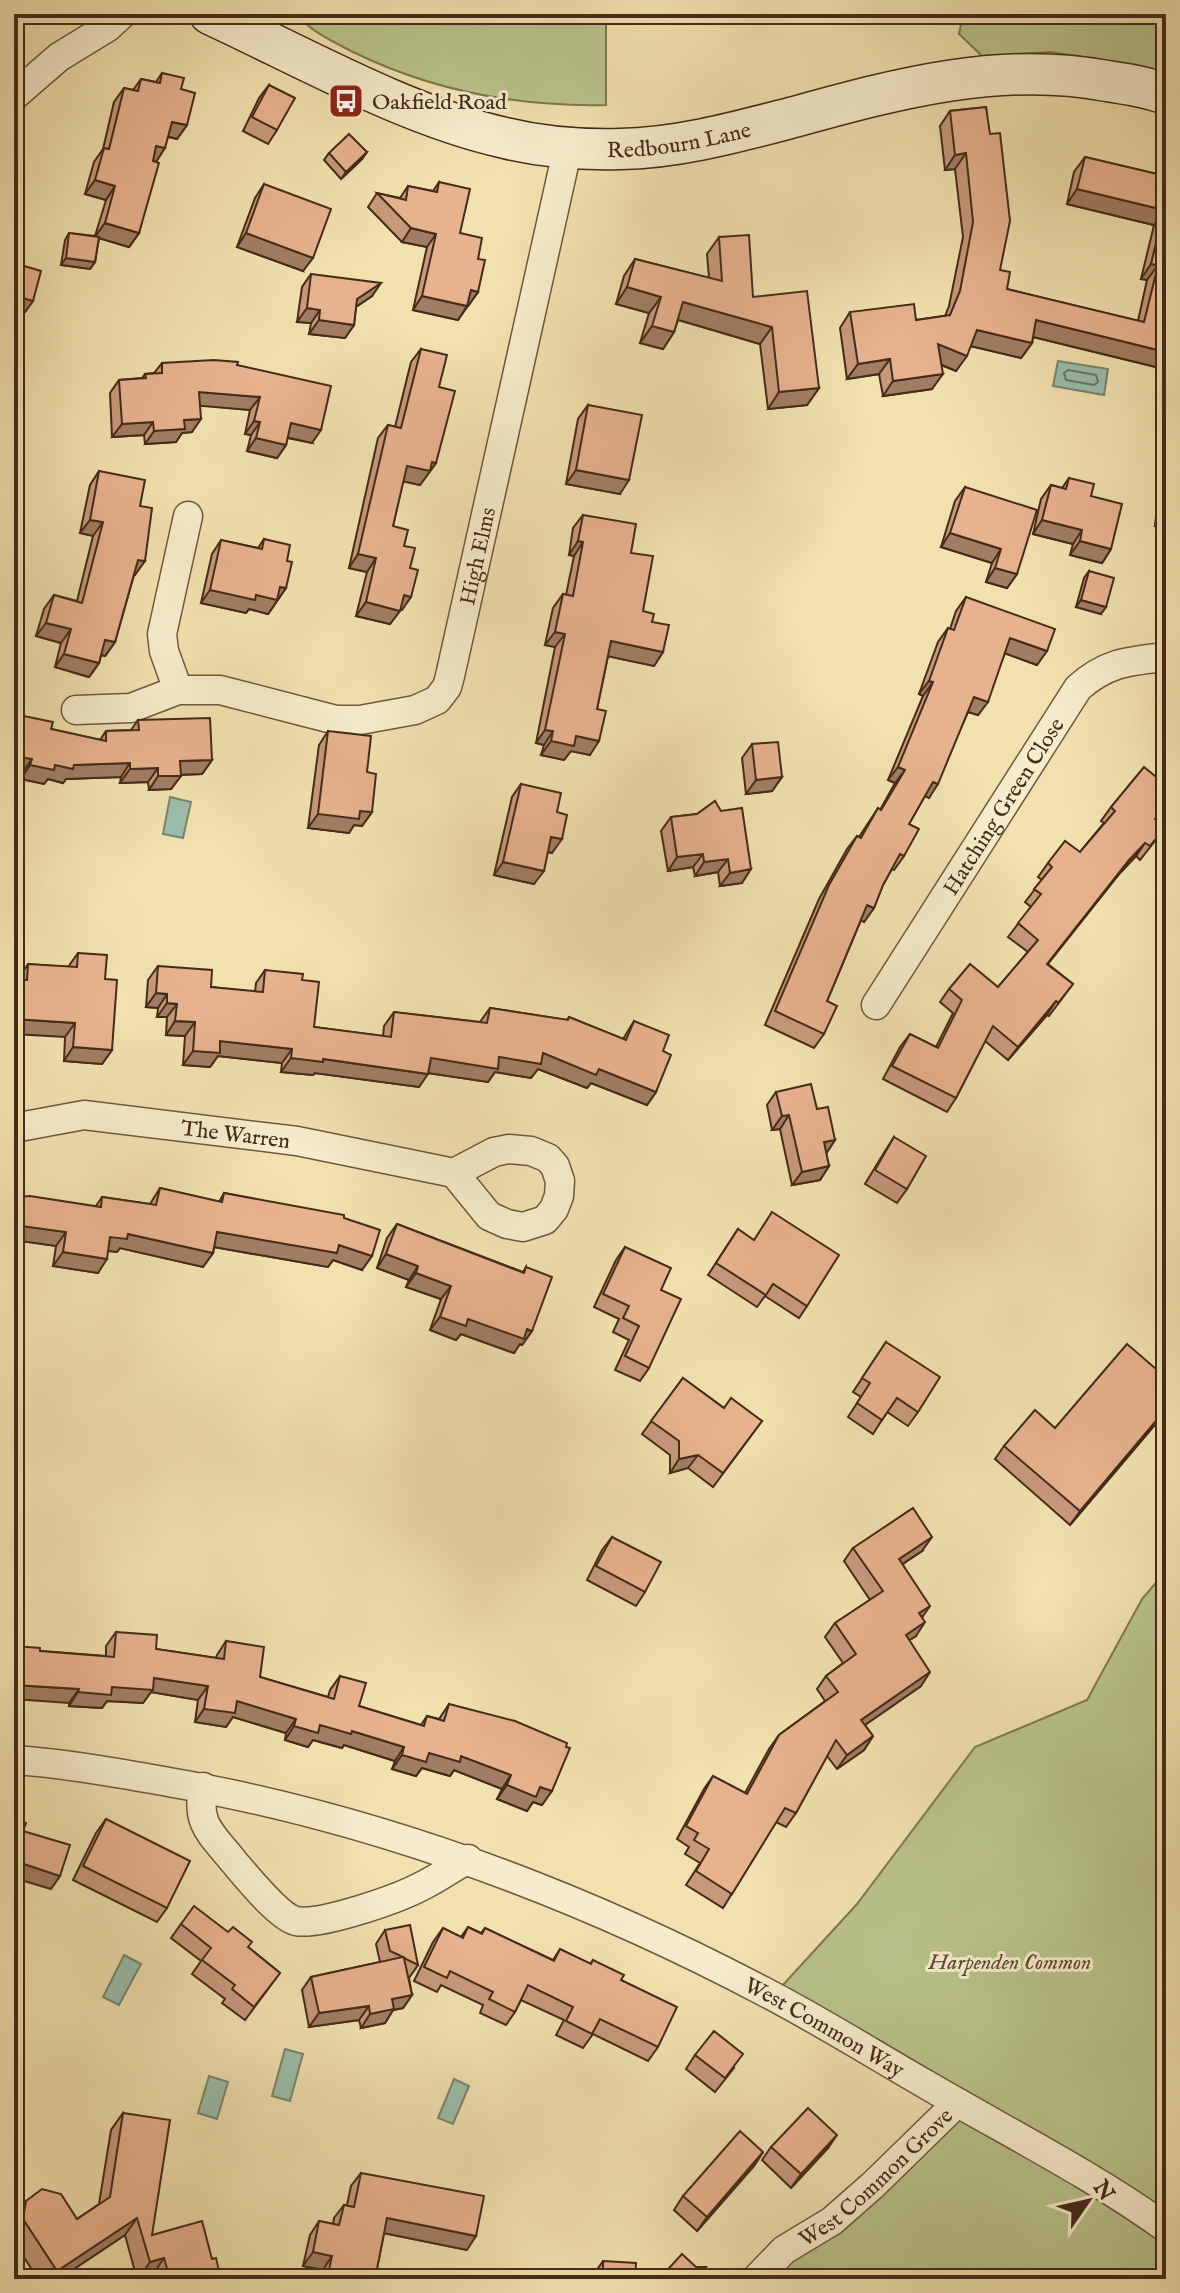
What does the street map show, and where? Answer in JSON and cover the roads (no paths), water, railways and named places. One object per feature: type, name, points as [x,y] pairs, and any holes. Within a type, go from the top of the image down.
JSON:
[{"type":"main road","name":"Redbourn Lane","points":[[210,14],[440,118],[506,139],[568,147],[621,149],[671,144],[735,132],[864,98],[968,78],[1019,72],[1073,75],[1166,94]]},
{"type":"street","points":[[14,96],[59,57],[108,27],[122,14]]},
{"type":"street","name":"High Elms","points":[[76,710],[131,708],[178,690],[220,690],[336,720],[360,720],[415,710],[437,700],[447,687],[568,147]]},
{"type":"street","points":[[178,690],[164,651],[162,634],[188,516]]},
{"type":"street","name":"Hatching Green Close","points":[[876,1005],[1078,688],[1105,668],[1123,662],[1166,657]]},
{"type":"street","name":"The Warren","points":[[14,1128],[84,1115],[297,1141],[454,1173]]},
{"type":"street","name":"West Common Way","points":[[14,1760],[55,1762],[203,1787],[332,1817],[468,1859],[555,1892],[636,1927],[765,1992],[1072,2167],[1166,2228]]},
{"type":"street","points":[[203,1787],[199,1809],[204,1824],[247,1876],[294,1921],[319,1921],[373,1905],[419,1888],[468,1859]]},
{"type":"street","name":"West Common Grove","points":[[756,2279],[784,2250],[832,2221],[957,2103]]},
{"type":"water","points":[[1058,361],[1108,369],[1104,395],[1053,386]]},
{"type":"water","points":[[170,797],[191,802],[183,838],[163,834]]},
{"type":"water","points":[[124,1955],[141,1964],[119,2005],[103,1997]]},
{"type":"water","points":[[285,2049],[303,2054],[290,2101],[272,2096]]},
{"type":"water","points":[[209,2076],[228,2082],[217,2119],[198,2113]]},
{"type":"water","points":[[454,2079],[469,2086],[453,2124],[438,2118]]},
{"type":"place","name":"Oakfield Road","points":[[346,101]]},
{"type":"park label","name":"Harpenden Common","points":[[1010,1961]]}]
